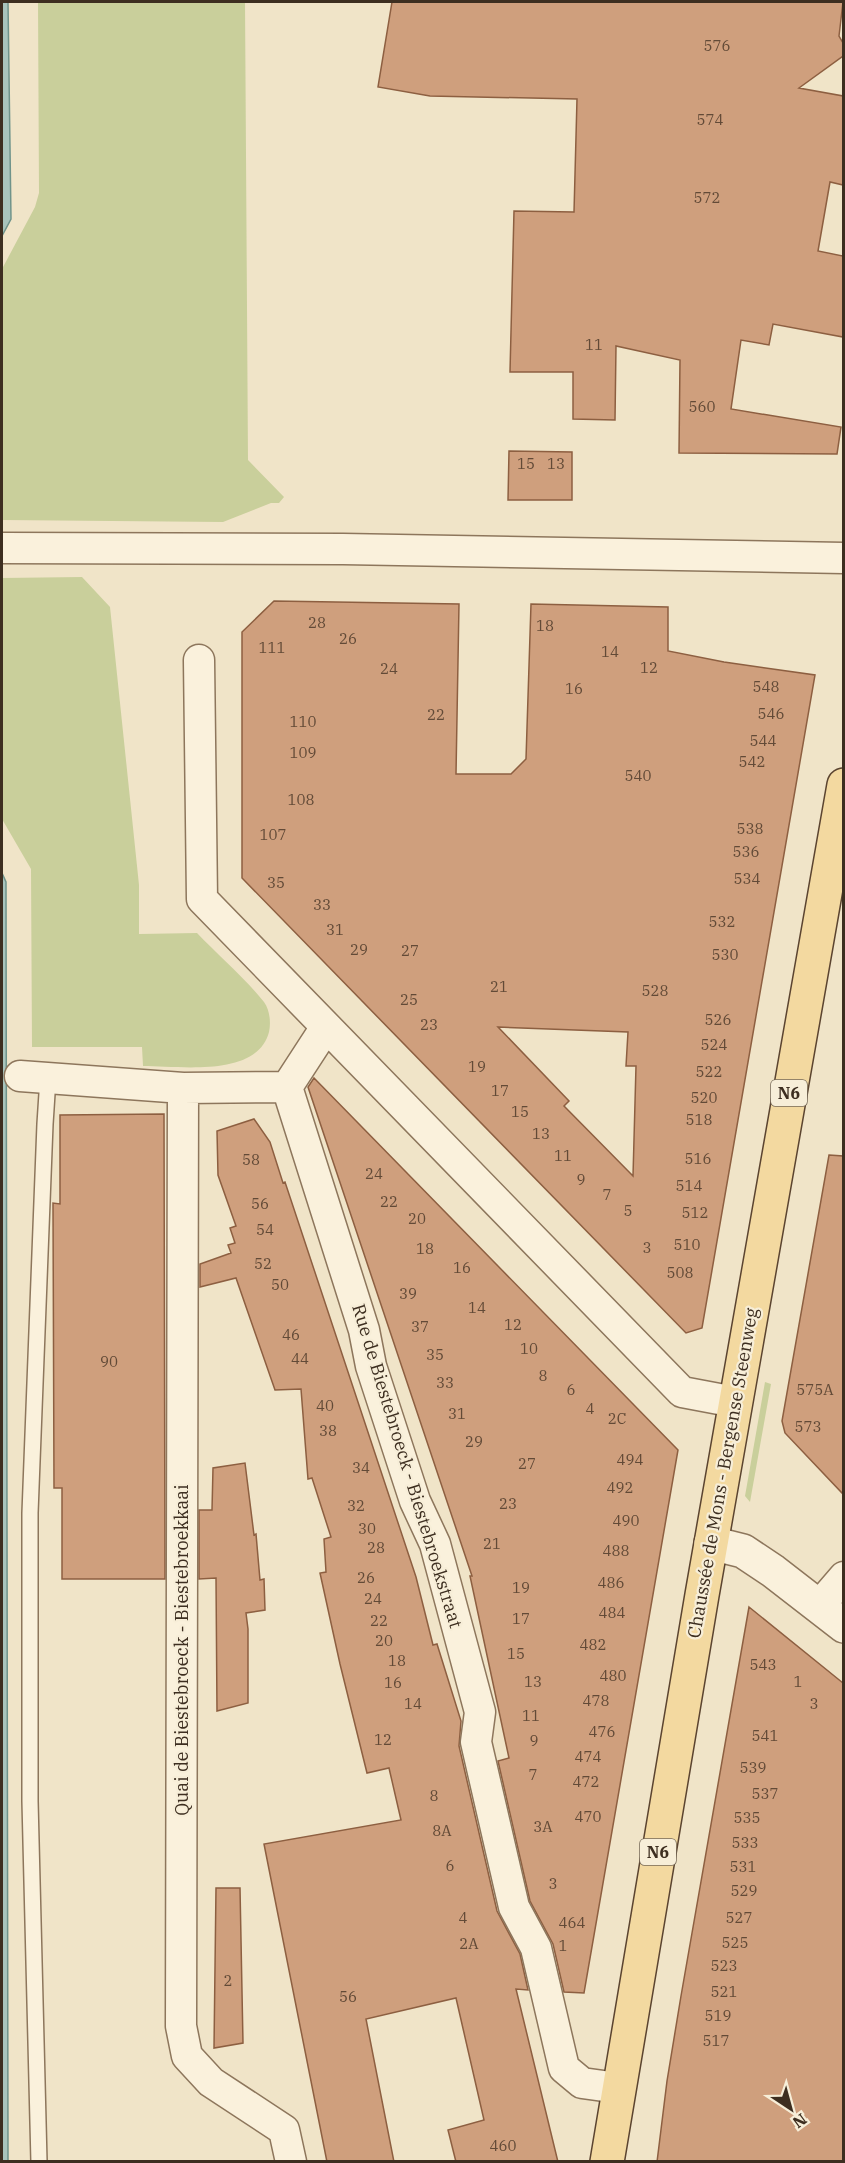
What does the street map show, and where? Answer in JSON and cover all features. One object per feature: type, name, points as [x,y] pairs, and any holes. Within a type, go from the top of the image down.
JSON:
[{"type":"main road","name":"Chaussée de Mons - Bergense Steenweg","points":[[607,2162],[735,1402],[837,861],[843,785]]},
{"type":"street","points":[[2,548],[343,549],[843,558]]},
{"type":"street","points":[[199,660],[202,899],[682,1392],[735,1402]]},
{"type":"street","points":[[34,1077],[183,1088],[287,1087],[326,1027]]},
{"type":"street","name":"Rue de Biestebroeck - Biestebroekstraat","points":[[287,1087],[364,1330],[371,1366],[416,1501],[435,1544],[480,1712],[476,1742],[514,1907],[536,1948],[564,2068],[582,2083],[618,2088]]},
{"type":"street","name":"Quai de Biestebroeck - Biestebroekkaai","points":[[183,1088],[181,2026],[187,2056],[211,2082],[284,2130],[291,2162]]},
{"type":"street","points":[[711,1544],[743,1551],[831,1616],[843,1576]]},
{"type":"lane","points":[[34,1077],[45,1124],[30,1513],[30,1801],[39,2162]]},
{"type":"green space","points":[[38,2],[245,2],[248,460],[284,497],[279,503],[271,503],[223,522],[2,520],[2,269],[35,207],[39,193]]},
{"type":"green space","points":[[82,577],[110,607],[139,885],[139,934],[197,933],[264,1002],[268,1009],[270,1025],[262,1047],[249,1057],[234,1063],[196,1067],[143,1066],[142,1047],[32,1047],[31,869],[2,819],[2,578]]},
{"type":"green space","points":[[765,1382],[771,1384],[750,1502],[745,1496]]},
{"type":"water","points":[[2,2],[8,2],[11,219],[2,236]]},
{"type":"water","points":[[2,873],[6,882],[8,2162],[2,2161]]},
{"type":"building","points":[[392,2],[843,2],[839,36],[843,43],[843,56],[799,88],[843,96],[843,185],[830,182],[818,251],[843,256],[843,337],[773,324],[769,345],[741,340],[731,409],[841,427],[837,454],[679,453],[680,360],[616,346],[615,420],[573,419],[573,372],[510,372],[514,211],[574,212],[577,99],[430,96],[378,87]]},
{"type":"building","points":[[509,451],[572,452],[572,500],[508,500]]},
{"type":"building","points":[[274,601],[459,604],[456,774],[511,774],[526,759],[531,604],[668,607],[668,651],[724,662],[815,675],[702,1328],[686,1333],[242,878],[242,632]],"holes":[[[498,1027],[628,1032],[626,1066],[636,1066],[633,1176],[564,1106],[569,1101]]]},
{"type":"building","points":[[314,1078],[678,1450],[584,1993],[564,1992],[553,1944],[530,1901],[498,1761],[509,1758],[470,1576],[472,1576],[308,1087]]},
{"type":"building","points":[[164,1114],[165,1579],[62,1579],[62,1488],[54,1488],[53,1203],[60,1204],[60,1115]]},
{"type":"building","points":[[254,1119],[270,1142],[283,1183],[285,1182],[416,1577],[433,1645],[437,1644],[461,1721],[459,1746],[497,1911],[520,1954],[528,1990],[516,1989],[558,2162],[456,2162],[448,2130],[484,2120],[456,1998],[366,2019],[394,2162],[327,2162],[264,1844],[401,1820],[389,1768],[367,1773],[340,1664],[320,1573],[326,1572],[324,1539],[331,1537],[312,1478],[308,1479],[301,1389],[275,1390],[236,1278],[200,1287],[200,1264],[231,1253],[228,1245],[235,1243],[230,1228],[236,1226],[218,1175],[217,1131]]},
{"type":"building","points":[[829,1155],[843,1156],[843,1494],[785,1433],[782,1421]]},
{"type":"building","points":[[245,1463],[254,1535],[256,1534],[260,1580],[264,1579],[265,1610],[246,1613],[248,1703],[217,1711],[216,1578],[199,1579],[199,1510],[212,1510],[213,1468]]},
{"type":"building","points":[[749,1607],[843,1683],[843,2162],[657,2162],[681,1996]]},
{"type":"building","points":[[216,1888],[240,1888],[243,2043],[214,2048]]}]
